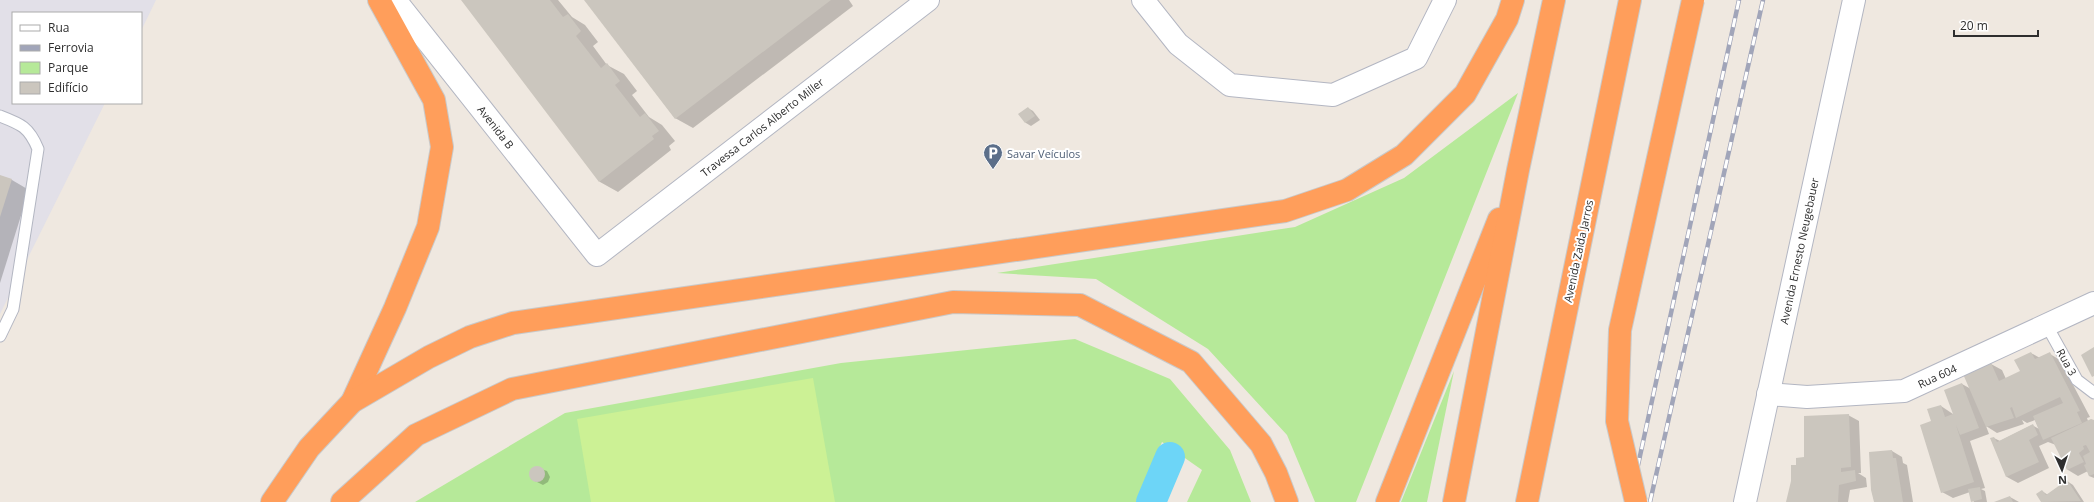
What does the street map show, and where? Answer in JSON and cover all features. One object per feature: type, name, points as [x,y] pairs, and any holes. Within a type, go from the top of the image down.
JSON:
[{"type":"highway","points":[[352,402],[395,308],[428,227],[442,147],[434,100],[379,0]]},
{"type":"highway","points":[[272,502],[309,448],[352,402],[429,357],[470,337],[513,323],[1285,212],[1340,193],[1404,155],[1465,94],[1507,19],[1513,0]]},
{"type":"highway","points":[[1454,502],[1518,170],[1554,0]]},
{"type":"highway","name":"Avenida Zaida Jarros","points":[[1526,502],[1630,0]]},
{"type":"highway","points":[[1636,502],[1617,421],[1620,330],[1693,0]]},
{"type":"highway","points":[[1387,502],[1518,170]]},
{"type":"highway","points":[[342,502],[416,435],[512,389],[953,302],[1080,305],[1191,362],[1261,444],[1276,473],[1287,502]]},
{"type":"street","name":"Avenida B","points":[[395,0],[597,255]]},
{"type":"street","name":"Travessa Carlos Alberto Miller","points":[[597,255],[928,0]]},
{"type":"street","points":[[1143,0],[1178,44],[1230,85],[1333,95],[1416,58],[1445,0]]},
{"type":"street","name":"Avenida Ernesto Neugebauer","points":[[1745,502],[1854,0]]},
{"type":"street","name":"Rua 604","points":[[1768,394],[1807,397],[1904,392],[2094,303]]},
{"type":"lane","points":[[0,116],[21,124],[32,135],[38,148],[14,309],[0,336]]},
{"type":"lane","name":"Rua 3","points":[[2047,326],[2077,380],[2094,393]]},
{"type":"shaded area","points":[[0,0],[156,0],[142,29],[142,12],[12,12],[12,104],[105,104],[0,314]]},
{"type":"green space","points":[[1518,93],[1356,502],[1315,502],[1287,435],[1208,349],[1096,279],[997,273],[1295,227],[1404,178]]},
{"type":"green space","points":[[1075,339],[1170,379],[1230,450],[1251,502],[1187,502],[1202,470],[1162,442],[1136,502],[415,502],[565,413],[841,363]]},
{"type":"green space","points":[[1454,371],[1427,502],[1401,502]]},
{"type":"green space","points":[[813,378],[835,502],[591,502],[577,419]]},
{"type":"building","points":[[461,0],[550,0],[563,17],[568,14],[581,31],[576,36],[601,68],[607,63],[620,81],[615,85],[640,117],[645,113],[659,131],[652,136],[654,139],[599,182]]},
{"type":"building","points":[[584,0],[831,0],[675,119]]},
{"type":"building","points":[[1028,107],[1035,116],[1025,123],[1018,114]]},
{"type":"building","points":[[0,175],[12,179],[0,217]]},
{"type":"building","points":[[2094,347],[2094,376],[2092,377],[2081,355]]},
{"type":"building","points":[[2031,352],[2035,359],[2050,352],[2080,411],[2077,412],[2082,423],[2043,440],[2033,416],[2063,403],[2060,397],[2016,418],[2012,407],[2010,408],[2014,418],[1986,427],[1963,374],[1991,363],[1999,381],[2020,371],[2014,360]]},
{"type":"building","points":[[1962,383],[1979,428],[1960,435],[1956,425],[1974,482],[1941,493],[1920,425],[1931,421],[1927,409],[1941,405],[1945,417],[1953,414],[1944,390]]},
{"type":"building","points":[[1849,414],[1851,467],[1841,468],[1841,472],[1855,470],[1856,481],[1839,485],[1838,502],[1786,502],[1791,481],[1791,465],[1796,465],[1796,458],[1804,457],[1804,416]]},
{"type":"building","points":[[2091,419],[2094,420],[2094,474],[2089,476],[2084,465],[2086,464],[2083,456],[2090,452],[2086,445],[2083,446],[2084,449],[2079,453],[2084,462],[2067,470],[2051,438]]},
{"type":"building","points":[[2033,424],[2038,435],[2029,440],[2039,462],[2006,477],[1990,438],[1994,437],[1997,442]]},
{"type":"building","points":[[1892,450],[1893,458],[1896,458],[1903,502],[1874,502],[1871,490],[1869,452]]},
{"type":"building","points":[[534,466],[540,466],[545,471],[543,480],[540,482],[534,482],[529,477],[529,471]]},
{"type":"building","points":[[2067,480],[2081,501],[2041,502],[2036,494],[2042,490],[2046,495]]},
{"type":"building","points":[[1980,487],[1982,499],[1971,502],[1968,489]]},
{"type":"building","points":[[2010,496],[2013,502],[1994,502]]},
{"type":"waterway","points":[[1151,502],[1170,457]]},
{"type":"railway","points":[[1630,502],[1739,0]]},
{"type":"railway","points":[[1650,502],[1763,0]]},
{"type":"place","name":"Savar Veículos","points":[[993,170]]}]
